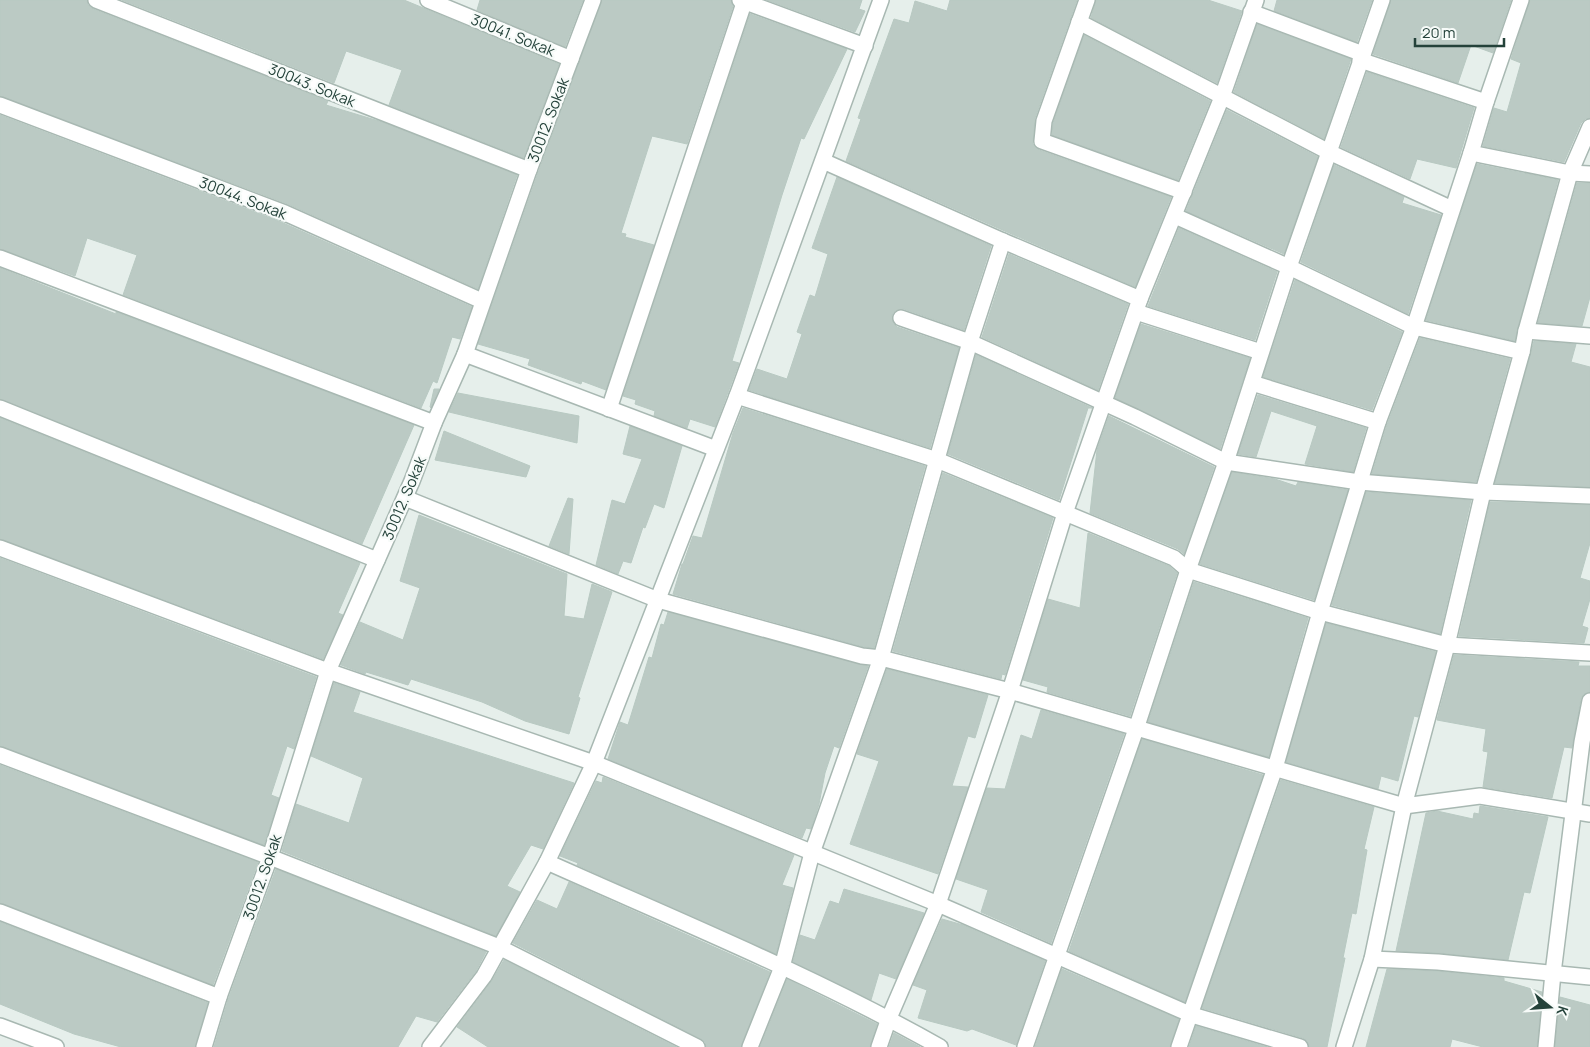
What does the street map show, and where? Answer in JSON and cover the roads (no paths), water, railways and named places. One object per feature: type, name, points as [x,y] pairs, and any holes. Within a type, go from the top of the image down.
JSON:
[{"type":"street","name":"30043. Sokak","points":[[96,0],[528,170]]},
{"type":"street","name":"30041. Sokak","points":[[428,0],[571,59]]},
{"type":"street","name":"30012. Sokak","points":[[204,1047],[219,997],[270,857],[328,671],[405,498],[434,423],[465,354],[528,170],[592,0]]},
{"type":"street","points":[[430,1047],[484,976],[547,862],[594,763],[737,396],[881,0]]},
{"type":"street","points":[[1087,0],[1044,121],[1042,141],[1184,192]]},
{"type":"street","points":[[1025,1047],[1226,462],[1288,267],[1382,0]]},
{"type":"street","points":[[1179,1047],[1192,1015],[1275,768],[1378,422],[1414,327],[1486,102],[1521,0]]},
{"type":"street","points":[[609,409],[743,1],[865,46]]},
{"type":"street","points":[[879,1047],[889,1018],[938,904],[1010,690],[1065,513],[1138,306],[1222,97],[1254,6],[1361,57],[1486,102]]},
{"type":"street","points":[[1080,22],[1329,152],[1452,209]]},
{"type":"street","name":"30044. Sokak","points":[[0,105],[285,213],[482,301]]},
{"type":"street","points":[[1344,1047],[1372,959],[1404,806],[1526,331],[1570,173],[1590,126]]},
{"type":"street","points":[[1471,153],[1570,173],[1590,174]]},
{"type":"street","points":[[823,161],[1003,241],[1138,306],[1261,352]]},
{"type":"street","points":[[1175,216],[1414,327],[1522,352]]},
{"type":"street","points":[[750,1047],[782,968],[812,853],[881,658],[970,342],[1003,241]]},
{"type":"street","points":[[0,258],[434,423]]},
{"type":"street","points":[[902,318],[970,342],[1135,417],[1226,462],[1359,482],[1484,492],[1590,496]]},
{"type":"street","points":[[1526,331],[1590,336]]},
{"type":"street","points":[[465,354],[716,449]]},
{"type":"street","points":[[1252,383],[1378,422]]},
{"type":"street","points":[[737,396],[937,460],[1174,558],[1188,570],[1320,612],[1446,645],[1590,653]]},
{"type":"street","points":[[0,408],[377,560]]},
{"type":"street","points":[[405,498],[658,600],[862,656],[881,658],[1010,690],[1404,806],[1480,796],[1590,814]]},
{"type":"street","points":[[0,548],[328,671],[594,763],[938,904],[1192,1015],[1300,1047]]},
{"type":"street","points":[[1546,1047],[1553,973],[1582,742],[1590,701]]},
{"type":"street","points":[[0,755],[270,857],[499,947],[697,1047]]},
{"type":"street","points":[[547,862],[889,1018],[940,1047]]},
{"type":"street","points":[[0,912],[219,997]]},
{"type":"street","points":[[1372,959],[1438,962],[1590,977]]},
{"type":"street","points":[[0,1026],[56,1047]]}]
